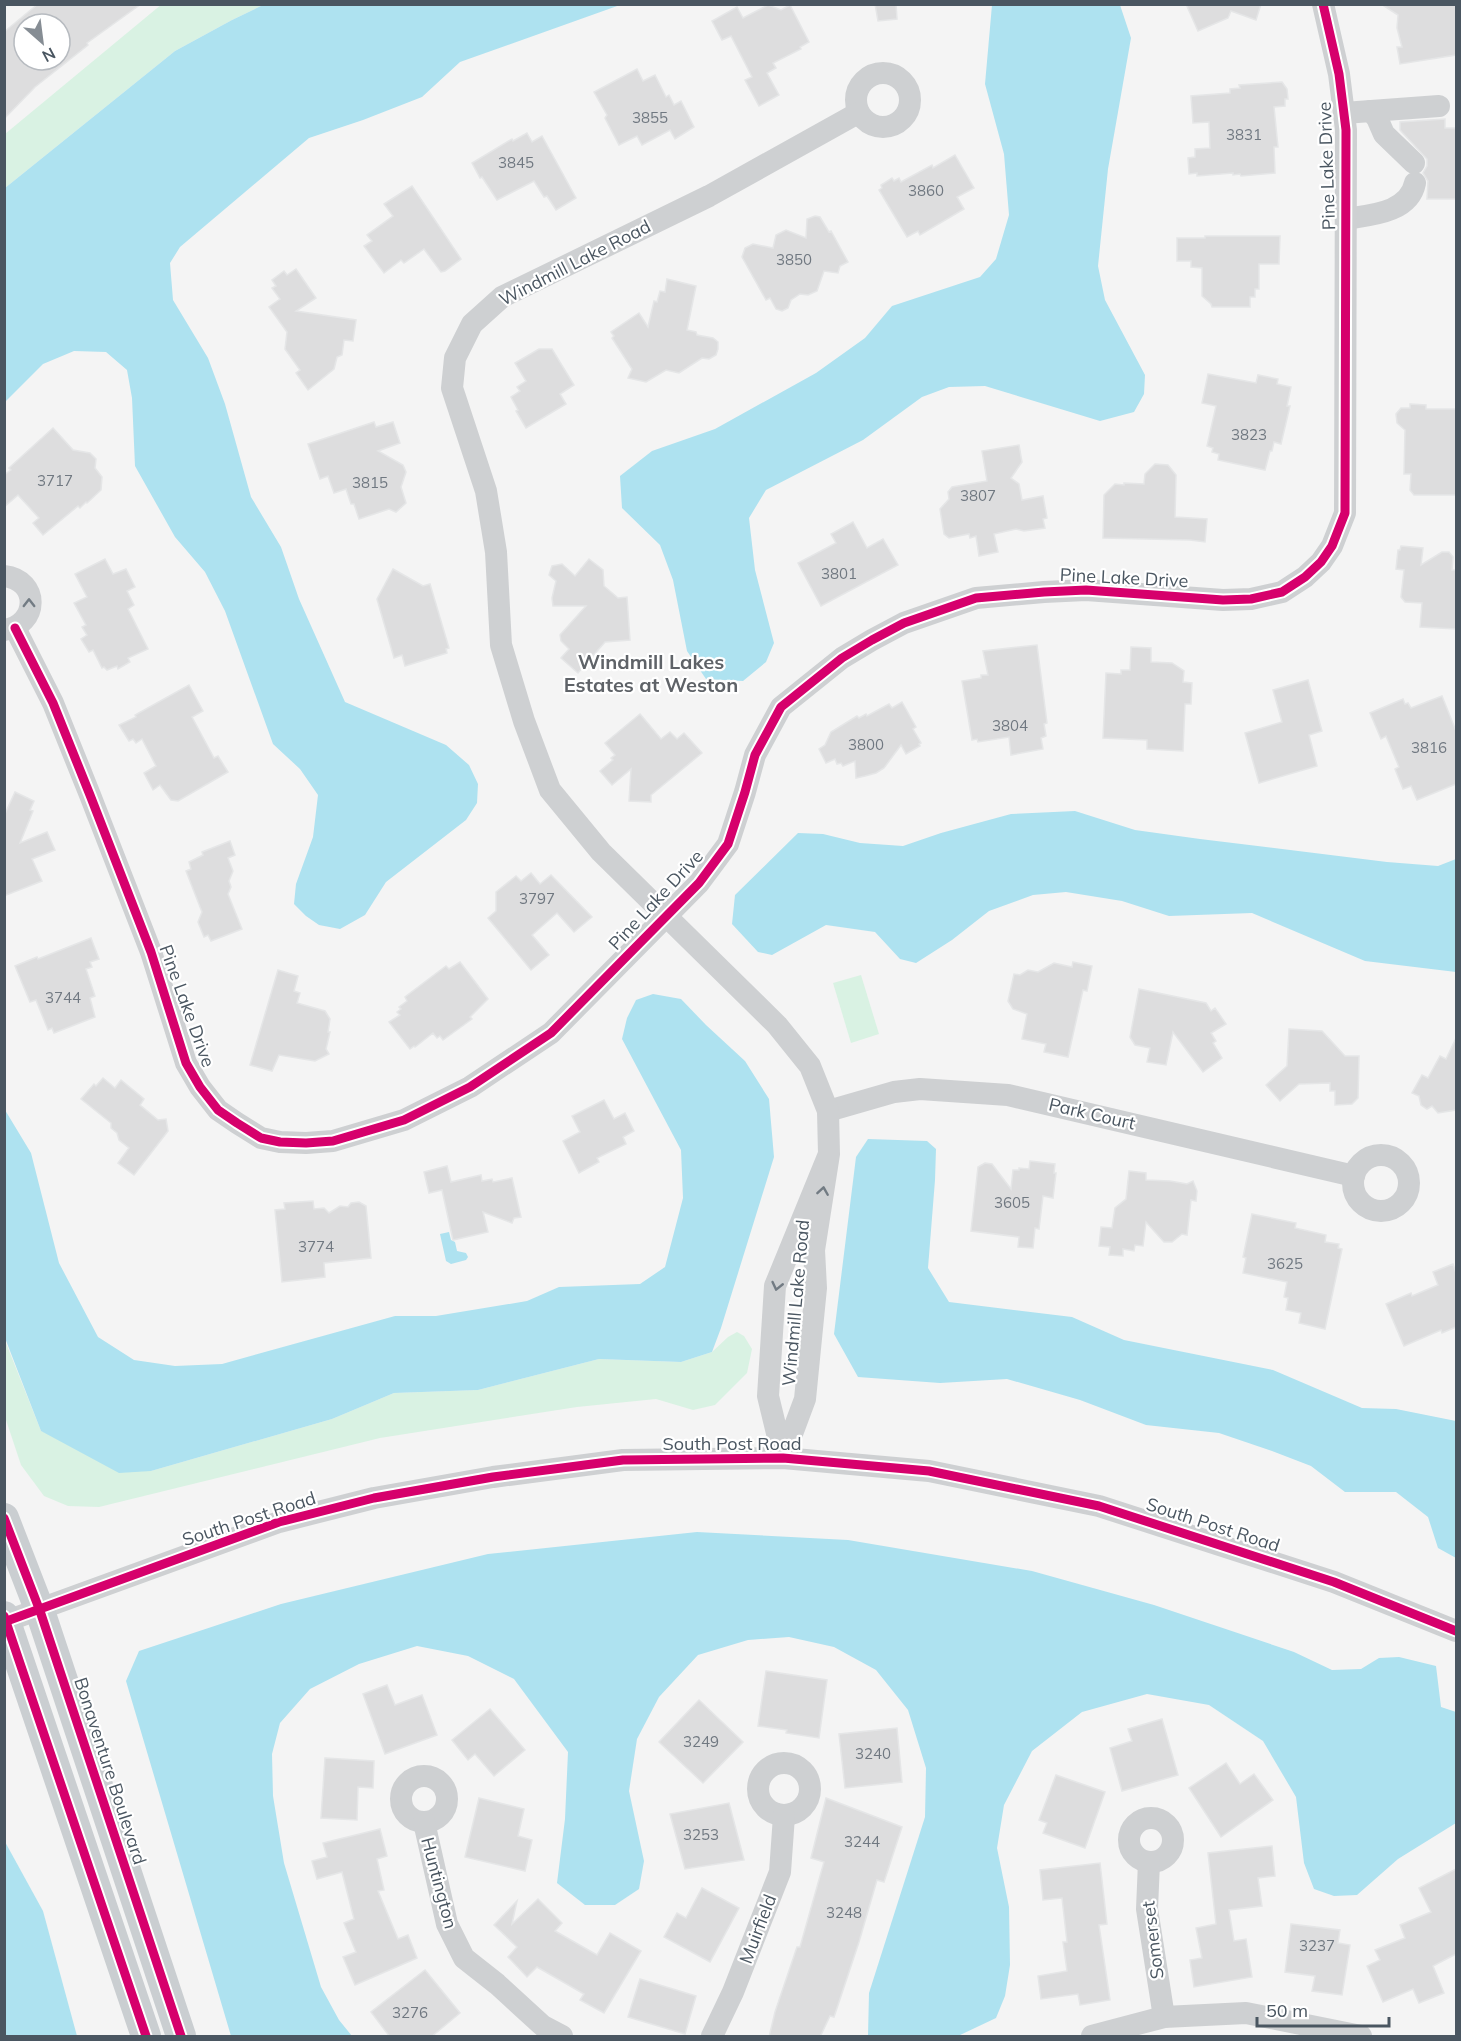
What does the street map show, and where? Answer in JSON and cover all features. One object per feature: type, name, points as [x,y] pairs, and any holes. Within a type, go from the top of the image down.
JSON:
[{"type":"main road","name":"Bonaventure Boulevard","points":[[4,1518],[40,1611],[181,2037]]},
{"type":"main road","points":[[5,1620],[146,2037]]},
{"type":"street","name":"Pine Lake Drive","points":[[4,576],[17,579],[23,584],[31,599],[28,616],[10,629],[53,702],[151,952],[186,1063],[200,1087],[218,1110],[261,1138],[280,1142],[333,1141],[404,1120],[471,1087],[551,1033],[699,883],[728,844],[755,755],[781,707],[842,658],[904,623],[976,598],[1086,590],[1222,600],[1251,599],[1282,592],[1305,578],[1321,562],[1332,546],[1345,513],[1346,130],[1339,74],[1323,4]]},
{"type":"street","points":[[1344,113],[1439,106]]},
{"type":"street","points":[[1346,219],[1394,209],[1409,198],[1414,173],[1384,134],[1371,111]]},
{"type":"street","name":"Windmill Lake Road","points":[[783,1458],[805,1399],[816,1288],[814,1250],[829,1154],[828,1111],[810,1066],[777,1025],[601,852],[550,790],[524,721],[501,645],[496,552],[486,491],[452,388],[455,358],[472,324],[502,297],[709,196],[858,113]]},
{"type":"street","name":"Park Court","points":[[828,1111],[894,1092],[920,1089],[1008,1095],[1354,1176]]},
{"type":"street","name":"Windmill Lake Road","points":[[783,1458],[768,1396],[775,1286],[829,1154]]},
{"type":"street","name":"South Post Road","points":[[5,1620],[40,1611],[279,1522],[374,1498],[493,1477],[623,1460],[783,1458],[929,1471],[1099,1506],[1334,1582],[1456,1632]]},
{"type":"street","name":"Muirfield","points":[[712,2037],[733,1992],[780,1872],[784,1816]]},
{"type":"street","name":"Huntington","points":[[424,1822],[447,1924],[464,1958],[497,1984],[543,2026],[562,2037]]},
{"type":"street","name":"Somerset","points":[[1149,1862],[1147,1909],[1164,2017]]},
{"type":"street","points":[[1092,2037],[1164,2017],[1246,2013],[1361,2037]]},
{"type":"green space","points":[[162,4],[263,5],[175,51],[5,188],[5,134]]},
{"type":"green space","points":[[861,975],[879,1034],[851,1043],[833,983]]},
{"type":"green space","points":[[737,1332],[744,1336],[752,1349],[747,1373],[715,1405],[693,1410],[656,1399],[577,1407],[380,1438],[99,1507],[68,1506],[44,1496],[21,1465],[5,1417],[4,1338],[41,1431],[151,1471],[332,1419],[394,1393],[478,1390],[599,1359],[681,1362],[712,1352]]},
{"type":"water","points":[[263,5],[620,5],[460,62],[422,97],[309,138],[180,247],[170,263],[173,300],[208,358],[225,404],[251,497],[281,547],[299,599],[345,702],[446,745],[469,765],[478,784],[477,803],[466,820],[386,882],[365,915],[340,929],[319,925],[294,904],[296,884],[313,837],[318,795],[300,769],[273,744],[225,611],[205,572],[175,537],[135,466],[132,398],[127,370],[106,352],[74,351],[43,364],[5,402],[5,188],[175,51]]},
{"type":"water","points":[[992,5],[1120,5],[1131,38],[1108,169],[1098,266],[1105,300],[1145,375],[1144,394],[1134,412],[1100,421],[985,386],[949,387],[922,397],[863,440],[766,490],[749,518],[755,570],[774,643],[766,662],[743,681],[706,679],[687,651],[673,580],[660,545],[622,508],[620,476],[652,451],[715,429],[816,373],[865,338],[892,306],[980,277],[996,259],[1009,215],[1004,154],[985,84]]},
{"type":"water","points":[[1075,811],[1135,830],[1200,839],[1438,866],[1456,859],[1456,972],[1365,961],[1252,913],[1169,916],[1122,901],[1066,892],[1033,895],[989,911],[952,940],[916,963],[900,959],[875,932],[826,925],[772,955],[758,952],[732,924],[735,895],[798,833],[823,834],[860,843],[903,846],[1011,814]]},
{"type":"water","points":[[653,994],[681,999],[745,1061],[769,1099],[774,1157],[712,1352],[681,1362],[599,1359],[478,1390],[394,1393],[332,1419],[151,1471],[119,1473],[41,1431],[5,1338],[5,1110],[31,1153],[59,1263],[98,1337],[134,1360],[175,1366],[222,1364],[395,1316],[436,1316],[527,1301],[559,1287],[640,1284],[665,1267],[683,1198],[681,1150],[622,1039],[627,1018],[636,1000]]},
{"type":"water","points":[[868,1139],[927,1141],[936,1149],[928,1268],[949,1302],[1072,1317],[1124,1340],[1273,1370],[1362,1408],[1396,1409],[1456,1421],[1456,1558],[1438,1548],[1428,1517],[1396,1492],[1345,1492],[1311,1466],[1219,1433],[1146,1425],[1080,1400],[1007,1379],[940,1383],[858,1377],[834,1334],[856,1157]]},
{"type":"water","points":[[449,1232],[457,1251],[466,1253],[468,1257],[466,1260],[451,1264],[446,1261],[440,1234]]},
{"type":"water","points":[[697,1532],[848,1540],[1032,1571],[1154,1605],[1294,1652],[1332,1670],[1361,1669],[1379,1658],[1399,1657],[1436,1666],[1441,1707],[1456,1712],[1456,1823],[1398,1859],[1357,1895],[1334,1896],[1314,1889],[1304,1863],[1296,1797],[1263,1741],[1209,1705],[1147,1694],[1082,1712],[1032,1751],[1004,1805],[997,1848],[1009,1907],[1010,1965],[1005,1996],[996,2018],[958,2036],[868,2036],[869,1993],[925,1817],[926,1768],[908,1710],[876,1670],[834,1647],[789,1637],[748,1640],[698,1655],[659,1697],[637,1739],[629,1791],[644,1861],[639,1889],[615,1905],[585,1905],[557,1883],[565,1819],[568,1752],[514,1679],[468,1656],[417,1646],[359,1664],[310,1689],[280,1723],[272,1754],[273,1796],[284,1863],[321,1987],[339,2020],[352,2036],[231,2036],[126,1681],[139,1651],[281,1604],[488,1554]]},
{"type":"water","points":[[4,1840],[43,1911],[77,2036],[5,2036]]},
{"type":"building","points":[[38,4],[141,4],[87,43],[88,45],[72,58],[72,12],[28,12]]},
{"type":"building","points":[[875,4],[896,4],[897,19],[878,21]]},
{"type":"building","points":[[1186,4],[1261,4],[1256,20],[1231,11],[1228,18],[1198,31]]},
{"type":"building","points":[[1381,4],[1456,4],[1456,55],[1400,64],[1397,47],[1402,47],[1397,28],[1398,15]]},
{"type":"building","points":[[768,5],[781,10],[790,5],[809,42],[800,47],[801,49],[773,63],[776,68],[767,73],[779,95],[759,106],[745,80],[752,77],[731,36],[722,40],[712,21],[737,7],[743,18]]},
{"type":"building","points":[[12,25],[12,72],[54,72],[35,87],[4,119],[4,32]]},
{"type":"building","points":[[637,69],[643,81],[655,75],[666,97],[669,95],[674,105],[681,101],[694,127],[675,139],[670,130],[642,145],[637,136],[619,145],[605,118],[607,115],[594,92]]},
{"type":"building","points":[[1282,82],[1287,89],[1288,99],[1285,99],[1285,106],[1274,107],[1278,147],[1274,147],[1275,173],[1241,176],[1240,174],[1233,175],[1233,173],[1197,176],[1197,173],[1189,174],[1188,158],[1195,157],[1195,149],[1210,148],[1209,122],[1193,123],[1191,96],[1230,93],[1230,89],[1240,88],[1239,85]]},
{"type":"building","points":[[1445,119],[1445,128],[1456,128],[1456,199],[1427,199],[1428,181],[1423,173],[1427,166],[1427,159],[1400,130],[1400,122]]},
{"type":"building","points":[[527,133],[532,142],[542,136],[576,198],[556,210],[534,181],[497,200],[472,163],[512,139],[513,141]]},
{"type":"building","points":[[955,155],[974,188],[957,197],[964,209],[920,235],[918,231],[907,237],[879,190],[882,188],[881,185],[892,178],[894,181],[899,178],[901,182]]},
{"type":"building","points":[[412,186],[461,259],[441,272],[424,249],[404,263],[401,260],[384,273],[364,246],[372,241],[367,235],[393,216],[384,204]]},
{"type":"building","points":[[820,217],[829,232],[831,231],[848,262],[840,266],[838,273],[824,271],[817,291],[808,295],[800,294],[791,300],[788,308],[782,311],[776,309],[770,298],[766,300],[742,257],[745,248],[753,244],[773,248],[776,235],[786,230],[806,238],[807,219]]},
{"type":"building","points":[[1205,236],[1280,236],[1279,264],[1259,264],[1259,289],[1255,289],[1255,297],[1250,297],[1250,307],[1212,307],[1202,296],[1202,268],[1191,267],[1191,261],[1177,261],[1177,238],[1205,238]]},
{"type":"building","points":[[296,269],[316,298],[296,311],[356,320],[353,341],[344,340],[342,355],[337,357],[334,369],[308,390],[296,373],[300,370],[285,349],[287,332],[269,307],[280,299],[272,288],[276,286],[272,280],[284,271],[287,275]]},
{"type":"building","points":[[667,279],[696,286],[687,330],[696,332],[697,335],[713,338],[718,342],[716,355],[709,359],[702,358],[679,373],[666,370],[646,382],[628,378],[632,369],[612,338],[614,336],[611,332],[639,313],[648,327],[654,301],[657,302],[660,291],[665,292]]},
{"type":"building","points":[[539,349],[552,349],[574,385],[560,394],[566,404],[526,428],[511,397],[520,391],[517,387],[526,381],[515,363]]},
{"type":"building","points":[[1208,374],[1256,383],[1258,375],[1278,379],[1277,384],[1291,387],[1287,406],[1290,406],[1281,444],[1274,442],[1265,470],[1218,460],[1219,454],[1212,452],[1213,448],[1207,446],[1216,406],[1202,403]]},
{"type":"building","points":[[1410,404],[1426,405],[1426,409],[1456,409],[1456,495],[1414,495],[1410,490],[1411,474],[1404,474],[1405,430],[1397,423],[1396,414],[1401,408],[1410,408]]},
{"type":"building","points":[[374,422],[376,427],[393,422],[400,443],[378,451],[403,465],[406,472],[401,487],[406,503],[396,512],[389,509],[359,519],[346,489],[334,493],[328,476],[320,479],[308,444]]},
{"type":"building","points":[[53,428],[73,450],[90,453],[96,459],[95,468],[102,477],[101,490],[43,535],[33,523],[39,518],[18,495],[4,507],[4,475]]},
{"type":"building","points":[[1019,445],[1022,462],[1011,478],[1019,484],[1022,500],[1043,496],[1047,518],[1043,519],[1045,528],[1024,531],[1016,529],[994,534],[998,552],[979,556],[976,536],[970,538],[969,534],[949,538],[944,534],[940,509],[949,499],[948,492],[952,487],[987,481],[982,451]]},
{"type":"building","points":[[1155,464],[1168,465],[1176,475],[1175,517],[1207,519],[1205,542],[1103,538],[1104,495],[1115,484],[1144,484],[1145,474]]},
{"type":"building","points":[[853,522],[867,548],[883,539],[898,565],[821,606],[798,563],[836,543],[831,534]]},
{"type":"building","points":[[1401,546],[1423,548],[1421,565],[1442,552],[1449,552],[1453,557],[1452,570],[1456,570],[1456,629],[1420,627],[1422,603],[1405,602],[1401,597],[1404,570],[1396,569],[1398,550]]},
{"type":"building","points":[[105,559],[113,574],[126,569],[135,587],[127,591],[134,605],[128,609],[148,649],[128,658],[130,662],[118,669],[117,666],[107,670],[102,668],[93,650],[89,652],[81,639],[87,635],[82,627],[86,625],[74,603],[87,597],[75,574]]},
{"type":"building","points":[[589,559],[603,570],[604,586],[618,598],[627,597],[630,640],[605,642],[578,673],[561,658],[569,649],[561,641],[560,635],[586,606],[553,606],[552,598],[556,581],[549,575],[552,566],[562,564],[575,576]]},
{"type":"building","points":[[393,569],[423,586],[430,584],[449,648],[446,649],[447,653],[405,666],[402,655],[394,658],[377,599]]},
{"type":"building","points":[[1037,645],[1047,723],[1044,724],[1046,736],[1041,738],[1043,749],[1011,755],[1009,737],[978,742],[977,739],[972,740],[962,681],[988,675],[983,651]]},
{"type":"building","points":[[1131,647],[1151,648],[1151,662],[1172,663],[1184,671],[1183,682],[1192,683],[1191,704],[1185,704],[1183,751],[1147,749],[1147,740],[1103,738],[1106,673],[1121,674],[1121,670],[1130,670]]},
{"type":"building","points":[[1308,680],[1322,731],[1309,735],[1317,766],[1259,783],[1245,733],[1282,722],[1273,690]]},
{"type":"building","points":[[189,685],[203,711],[192,717],[214,758],[218,756],[228,772],[178,801],[171,800],[160,785],[153,790],[144,773],[156,766],[142,739],[136,743],[133,739],[129,741],[119,725]]},
{"type":"building","points":[[1442,696],[1456,731],[1456,784],[1417,800],[1411,786],[1403,789],[1395,769],[1399,767],[1386,736],[1381,739],[1370,713],[1403,699],[1405,704],[1408,703],[1411,708]]},
{"type":"building","points":[[902,702],[916,727],[913,729],[921,743],[920,746],[906,754],[901,745],[884,768],[876,773],[856,778],[855,761],[843,766],[841,763],[837,764],[835,759],[826,763],[819,749],[825,745],[831,732],[857,716],[859,718],[866,714],[867,716],[889,704],[892,708]]},
{"type":"building","points":[[640,714],[661,739],[670,732],[677,739],[684,733],[702,753],[651,795],[651,802],[629,801],[631,769],[612,785],[600,771],[613,760],[611,758],[615,755],[605,743]]},
{"type":"building","points":[[15,792],[34,801],[30,810],[33,811],[20,843],[47,832],[55,850],[32,859],[42,881],[4,896],[4,816]]},
{"type":"building","points":[[230,841],[235,855],[228,858],[233,871],[228,894],[242,929],[211,941],[208,935],[204,937],[198,922],[202,912],[186,871],[191,869],[189,862],[203,855],[202,852]]},
{"type":"building","points":[[531,873],[540,884],[551,875],[592,917],[574,932],[557,913],[532,935],[549,955],[531,970],[488,918],[496,911],[496,892],[516,876],[521,881]]},
{"type":"building","points":[[91,938],[99,959],[90,962],[92,967],[86,969],[95,996],[90,998],[95,1017],[54,1033],[52,1028],[48,1030],[36,1000],[30,1002],[15,966]]},
{"type":"building","points":[[460,962],[488,999],[470,1017],[472,1019],[443,1040],[440,1036],[437,1038],[433,1033],[410,1049],[389,1022],[400,1015],[397,1012],[401,1009],[399,1007],[407,1001],[405,997],[446,966],[449,969]]},
{"type":"building","points":[[1073,962],[1092,966],[1087,991],[1083,990],[1068,1057],[1044,1052],[1046,1044],[1022,1039],[1027,1014],[1013,1009],[1008,1001],[1014,974],[1020,975],[1028,970],[1038,972],[1054,963],[1072,967]]},
{"type":"building","points":[[278,970],[298,976],[294,991],[300,993],[297,1003],[325,1011],[330,1019],[326,1049],[329,1054],[315,1061],[279,1055],[272,1071],[250,1065]]},
{"type":"building","points":[[1139,989],[1206,1003],[1211,1011],[1215,1008],[1226,1024],[1211,1033],[1216,1041],[1213,1043],[1222,1058],[1203,1072],[1173,1032],[1166,1065],[1147,1062],[1150,1048],[1135,1045],[1130,1037]]},
{"type":"building","points":[[1289,1029],[1322,1031],[1345,1056],[1359,1056],[1358,1098],[1352,1104],[1335,1105],[1335,1091],[1330,1091],[1330,1083],[1299,1084],[1280,1101],[1266,1085],[1287,1066]]},
{"type":"building","points":[[1456,1038],[1456,1110],[1438,1113],[1432,1106],[1427,1109],[1421,1105],[1419,1096],[1412,1093],[1422,1075],[1428,1078],[1440,1056],[1446,1059]]},
{"type":"building","points":[[103,1078],[115,1088],[121,1080],[144,1099],[140,1105],[158,1120],[166,1119],[168,1131],[134,1175],[118,1163],[129,1148],[119,1140],[117,1133],[111,1128],[111,1123],[81,1099],[94,1084],[96,1086]]},
{"type":"building","points":[[604,1100],[614,1119],[625,1113],[634,1131],[623,1137],[626,1144],[597,1158],[599,1162],[579,1173],[563,1141],[580,1132],[572,1116]]},
{"type":"building","points":[[1030,1161],[1055,1164],[1054,1173],[1056,1173],[1053,1198],[1043,1196],[1039,1229],[1035,1228],[1033,1248],[1018,1247],[1019,1237],[971,1231],[978,1167],[985,1163],[992,1164],[1011,1189],[1013,1170],[1029,1169]]},
{"type":"building","points":[[447,1166],[451,1182],[481,1175],[482,1181],[492,1179],[493,1182],[512,1178],[521,1217],[514,1218],[512,1223],[483,1212],[488,1232],[453,1240],[442,1190],[429,1193],[424,1172]]},
{"type":"building","points":[[1129,1171],[1146,1173],[1146,1180],[1187,1184],[1193,1181],[1197,1191],[1196,1201],[1191,1200],[1187,1235],[1182,1234],[1172,1242],[1164,1242],[1146,1222],[1143,1246],[1135,1245],[1134,1251],[1123,1249],[1123,1256],[1109,1255],[1110,1247],[1099,1246],[1101,1227],[1112,1228],[1115,1208],[1126,1199]]},
{"type":"building","points":[[313,1201],[314,1209],[324,1208],[329,1213],[340,1206],[348,1207],[351,1203],[359,1202],[366,1206],[371,1258],[324,1263],[325,1277],[282,1282],[275,1210],[285,1209],[284,1203]]},
{"type":"building","points":[[1252,1214],[1296,1223],[1295,1228],[1326,1235],[1325,1242],[1339,1244],[1338,1248],[1342,1249],[1325,1329],[1299,1323],[1301,1313],[1286,1310],[1288,1298],[1284,1297],[1287,1282],[1243,1273],[1246,1258],[1243,1257]]},
{"type":"building","points":[[1453,1264],[1456,1273],[1456,1327],[1442,1333],[1441,1330],[1404,1346],[1386,1304],[1438,1285],[1433,1272]]},
{"type":"building","points":[[766,1671],[827,1680],[819,1738],[758,1726]]},
{"type":"building","points":[[387,1685],[395,1705],[422,1695],[437,1735],[385,1754],[363,1694]]},
{"type":"building","points":[[699,1700],[743,1742],[703,1783],[659,1742]]},
{"type":"building","points":[[490,1709],[525,1750],[494,1776],[475,1754],[468,1760],[452,1740]]},
{"type":"building","points":[[1162,1719],[1178,1775],[1122,1791],[1110,1748],[1132,1741],[1128,1729]]},
{"type":"building","points":[[897,1728],[902,1782],[845,1788],[839,1734]]},
{"type":"building","points":[[325,1758],[374,1761],[373,1788],[358,1787],[357,1820],[321,1818]]},
{"type":"building","points":[[1226,1763],[1240,1784],[1254,1774],[1273,1800],[1221,1837],[1189,1788]]},
{"type":"building","points":[[1056,1775],[1105,1792],[1085,1848],[1043,1833],[1047,1823],[1039,1820]]},
{"type":"building","points":[[479,1798],[524,1809],[518,1836],[532,1840],[525,1871],[465,1857]]},
{"type":"building","points":[[826,1798],[902,1827],[884,1882],[877,1880],[834,2017],[830,2016],[820,2037],[769,2037],[797,1947],[800,1947],[824,1862],[811,1858]]},
{"type":"building","points":[[729,1803],[744,1860],[685,1869],[670,1814]]},
{"type":"building","points":[[380,1829],[387,1856],[377,1859],[384,1890],[378,1891],[398,1939],[408,1935],[417,1958],[355,1985],[343,1957],[356,1952],[344,1923],[354,1919],[342,1872],[317,1879],[312,1861],[327,1857],[323,1843]]},
{"type":"building","points":[[1272,1846],[1275,1876],[1258,1878],[1262,1906],[1229,1910],[1234,1941],[1246,1939],[1252,1977],[1194,1987],[1190,1960],[1202,1958],[1196,1928],[1216,1924],[1208,1853]]},
{"type":"building","points":[[1100,1863],[1107,1924],[1099,1925],[1110,2000],[1080,2005],[1078,1994],[1041,1999],[1038,1976],[1067,1971],[1063,1942],[1067,1942],[1062,1898],[1043,1900],[1040,1870]]},
{"type":"building","points":[[1456,1869],[1456,1954],[1433,1966],[1444,1993],[1419,2003],[1413,1989],[1383,2002],[1367,1966],[1380,1960],[1375,1950],[1405,1938],[1400,1925],[1431,1912],[1419,1888]]},
{"type":"building","points":[[702,1888],[739,1908],[710,1962],[664,1937],[677,1913],[686,1918]]},
{"type":"building","points":[[538,1899],[562,1923],[555,1931],[597,1955],[610,1933],[641,1951],[604,2013],[580,2000],[584,1994],[537,1967],[527,1977],[508,1957],[517,1947],[494,1925],[517,1901],[512,1924]]},
{"type":"building","points":[[1291,1924],[1340,1930],[1338,1943],[1350,1945],[1342,1995],[1312,1991],[1315,1976],[1285,1972]]},
{"type":"building","points":[[425,1970],[460,2013],[431,2037],[390,2037],[371,2012]]},
{"type":"building","points":[[640,1979],[696,1996],[685,2034],[628,2017]]},
{"type":"cycle path","points":[[15,628],[53,703],[90,795],[151,952],[186,1063],[200,1087],[218,1110],[261,1138],[280,1142],[333,1141],[404,1120],[470,1087],[551,1033],[699,883],[728,844],[755,755],[781,707],[842,658],[904,623],[976,598],[1086,590],[1223,600],[1251,599],[1282,592],[1305,577],[1321,562],[1332,546],[1345,513],[1346,130],[1339,74],[1323,4]]},
{"type":"cycle path","points":[[4,1622],[279,1522],[374,1498],[493,1477],[623,1460],[783,1458],[929,1471],[1099,1506],[1334,1582],[1456,1631]]},
{"type":"cycle path","points":[[4,1518],[40,1611],[181,2036]]},
{"type":"cycle path","points":[[4,1616],[146,2036]]},
{"type":"district","name":"Windmill Lakes Estates at Weston","points":[[651,674]]}]
